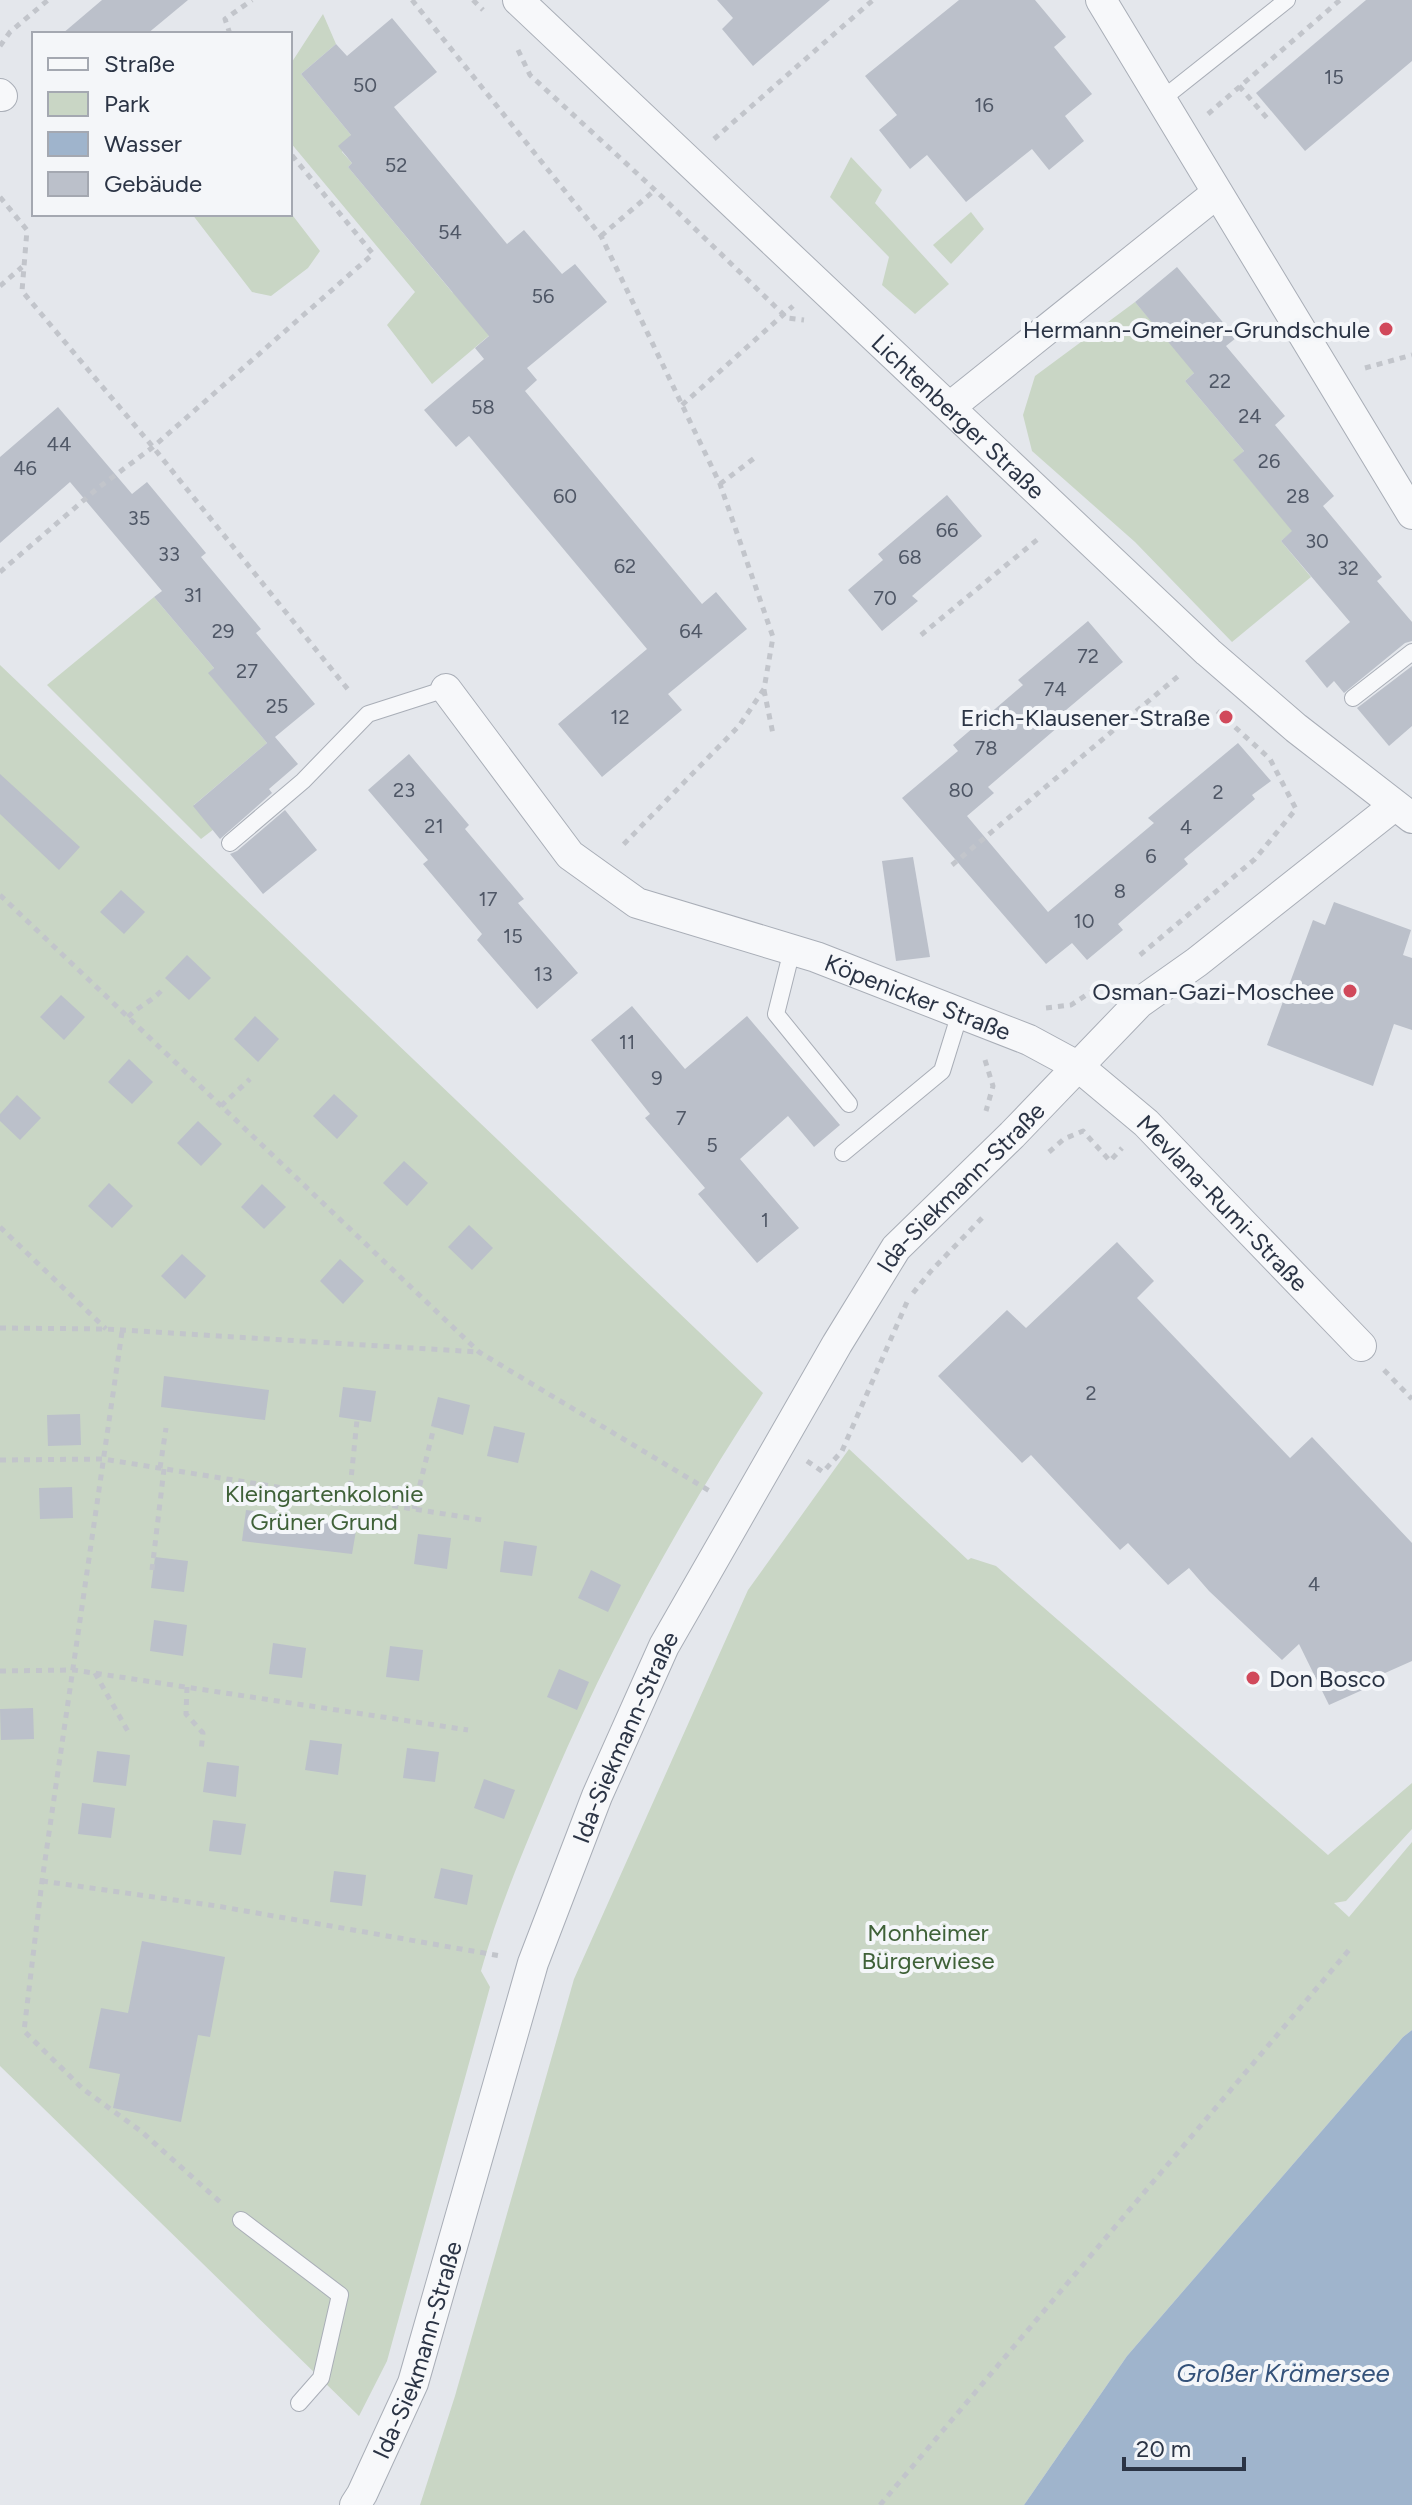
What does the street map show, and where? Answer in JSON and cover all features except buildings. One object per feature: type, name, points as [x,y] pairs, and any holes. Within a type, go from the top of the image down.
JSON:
[{"type":"street","name":"Lichtenberger Straße","points":[[518,0],[1208,652],[1403,812]]},
{"type":"street","points":[[1101,0],[1412,514]]},
{"type":"street","points":[[950,407],[1217,193]]},
{"type":"street","name":"Köpenicker Straße","points":[[446,689],[570,855],[637,903],[792,950],[1029,1040],[1079,1067]]},
{"type":"street","points":[[1079,1067],[1139,1003],[1403,812]]},
{"type":"street","name":"Mevlana-Rumi-Straße","points":[[1079,1067],[1146,1123],[1361,1346]]},
{"type":"street","name":"Ida-Siekmann-Straße","points":[[355,2505],[413,2383],[533,1963],[597,1796],[664,1646],[780,1442],[896,1248],[1079,1067]]},
{"type":"lane","points":[[1161,100],[1287,0]]},
{"type":"lane","points":[[1353,698],[1412,652]]},
{"type":"lane","points":[[230,843],[303,781],[368,714],[446,689]]},
{"type":"lane","points":[[792,950],[776,1014],[849,1104]]},
{"type":"lane","points":[[843,1153],[942,1071],[960,1013]]},
{"type":"lane","points":[[241,2220],[340,2295],[321,2378],[299,2403]]},
{"type":"path","points":[[0,46],[10,32],[48,0]]},
{"type":"path","points":[[229,32],[225,19],[252,0]]},
{"type":"path","points":[[412,0],[601,236],[720,484],[773,637],[764,689],[773,734]]},
{"type":"path","points":[[473,0],[492,18]]},
{"type":"path","points":[[861,0],[867,6]]},
{"type":"path","points":[[601,236],[873,0]]},
{"type":"path","points":[[1183,136],[1340,0]]},
{"type":"path","points":[[517,49],[530,75],[787,318],[810,320]]},
{"type":"path","points":[[1239,86],[1267,118]]},
{"type":"path","points":[[0,572],[98,488],[153,447],[373,254],[292,155]]},
{"type":"path","points":[[0,197],[27,230],[22,291],[153,447],[368,714]]},
{"type":"path","points":[[0,286],[23,267]]},
{"type":"path","points":[[682,405],[818,284]]},
{"type":"path","points":[[1330,378],[1412,355]]},
{"type":"path","points":[[720,484],[757,456]]},
{"type":"path","points":[[921,635],[1064,517]]},
{"type":"path","points":[[1027,528],[1049,549]]},
{"type":"path","points":[[952,865],[1208,652]]},
{"type":"path","points":[[1168,666],[1178,676]]},
{"type":"path","points":[[596,873],[739,726],[764,689]]},
{"type":"path","points":[[1138,956],[1255,859],[1296,809],[1270,759],[1213,707]]},
{"type":"path","points":[[0,895],[479,1352],[715,1494],[721,1482]]},
{"type":"path","points":[[1045,1009],[1071,1005],[1115,976],[1139,1003]]},
{"type":"path","points":[[128,1017],[141,1005],[152,1002],[162,990]]},
{"type":"path","points":[[221,1106],[250,1079]]},
{"type":"path","points":[[780,1442],[823,1472],[842,1451],[909,1299],[931,1271],[984,1216]]},
{"type":"path","points":[[0,1227],[106,1329]]},
{"type":"path","points":[[0,1328],[106,1329],[479,1352]]},
{"type":"path","points":[[122,1332],[42,1881],[24,2031],[83,2089],[142,2132],[241,2220]]},
{"type":"path","points":[[349,1499],[357,1420]]},
{"type":"path","points":[[414,1509],[434,1427]]},
{"type":"path","points":[[152,1570],[166,1428]]},
{"type":"path","points":[[0,1460],[103,1459],[482,1520]]},
{"type":"path","points":[[0,1671],[74,1670],[468,1730]]},
{"type":"path","points":[[95,1673],[130,1735]]},
{"type":"path","points":[[187,1687],[186,1714],[203,1733],[201,1751]]},
{"type":"path","points":[[42,1881],[217,1906],[533,1963]]},
{"type":"path","points":[[880,2505],[1349,1950]]},
{"type":"green space","points":[[323,14],[336,44],[301,74],[351,135],[342,152],[352,163],[348,167],[452,292],[505,322],[432,384],[387,325],[415,292],[292,144],[292,62]]},
{"type":"green space","points":[[851,157],[882,190],[875,203],[949,284],[915,314],[882,285],[889,257],[830,197]]},
{"type":"green space","points":[[971,212],[984,229],[951,264],[933,245]]},
{"type":"green space","points":[[292,215],[320,251],[308,268],[271,296],[252,292],[194,216]]},
{"type":"green space","points":[[1135,302],[1195,372],[1185,381],[1244,451],[1234,461],[1293,531],[1281,541],[1311,577],[1232,642],[1135,542],[1032,451],[1023,415],[1035,376]]},
{"type":"green space","points":[[154,597],[214,668],[209,673],[267,743],[194,805],[214,829],[201,839],[47,685]]},
{"type":"green space","name":"Kleingartenkolonie Grüner Grund","points":[[0,665],[763,1393],[700,1493],[614,1649],[563,1757],[516,1870],[481,1971],[490,1987],[387,2361],[359,2416],[0,2066]]},
{"type":"green space","name":"Monheimer Bürgerwiese","points":[[849,1449],[968,1560],[971,1558],[996,1566],[1328,1855],[1412,1783],[1412,1829],[1346,1901],[1334,1903],[1349,1917],[1412,1842],[1412,2030],[1127,2356],[1024,2505],[420,2505],[455,2396],[574,1979],[748,1590]]},
{"type":"water","name":"Großer Krämersee","points":[[1412,2030],[1412,2505],[1024,2505],[1127,2356]]},
{"type":"place","name":"Hermann-Gmeiner-Grundschule","points":[[1386,329]]},
{"type":"place","name":"Erich-Klausener-Straße","points":[[1226,717]]},
{"type":"place","name":"Osman-Gazi-Moschee","points":[[1350,991]]},
{"type":"place","name":"Don Bosco","points":[[1253,1678]]}]
